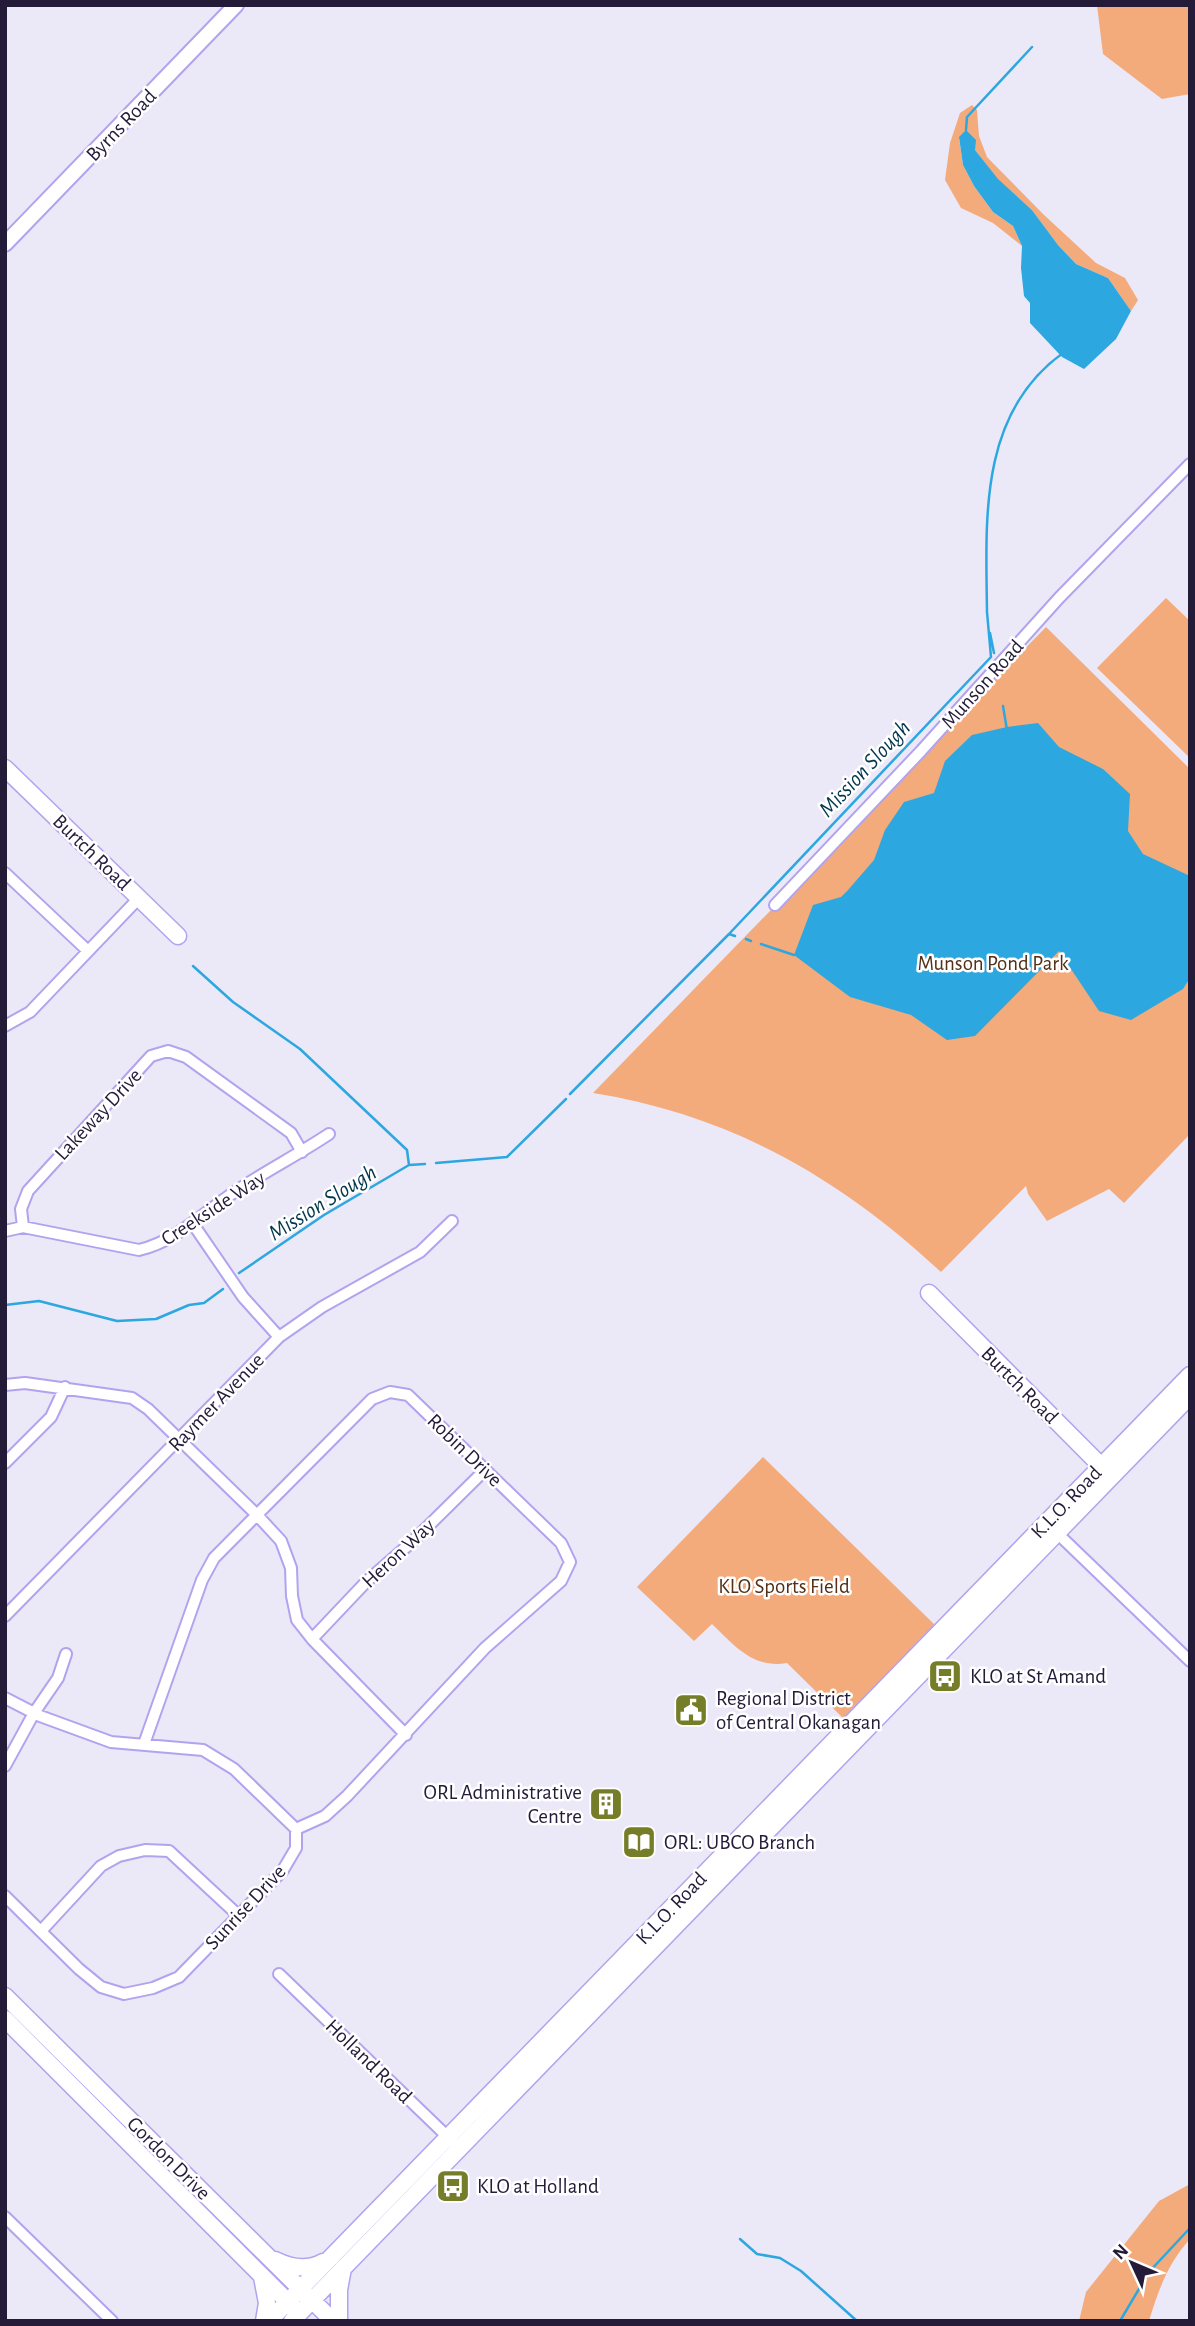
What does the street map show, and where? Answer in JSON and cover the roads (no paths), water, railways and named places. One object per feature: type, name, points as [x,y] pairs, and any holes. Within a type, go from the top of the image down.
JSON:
[{"type":"main road","name":"Burtch Road","points":[[5,768],[178,936]]},
{"type":"main road","name":"Burtch Road","points":[[929,1293],[1106,1471]]},
{"type":"main road","name":"K.L.O. Road","points":[[267,2321],[296,2314],[306,2294],[337,2262],[1057,1533],[1106,1471],[1190,1375]]},
{"type":"main road","name":"K.L.O. Road","points":[[454,2143],[1106,1471],[1190,1396]]},
{"type":"main road","name":"Gordon Drive","points":[[5,1996],[333,2321]]},
{"type":"main road","name":"Gordon Drive","points":[[5,2019],[261,2275],[296,2314]]},
{"type":"main road","points":[[268,2256],[284,2265],[306,2268],[337,2262],[339,2321]]},
{"type":"main road","points":[[261,2275],[266,2289],[267,2321]]},
{"type":"street","name":"Byrns Road","points":[[5,244],[236,5]]},
{"type":"street","name":"Munson Road","points":[[775,905],[921,751],[1059,597],[1190,464]]},
{"type":"street","points":[[5,873],[88,951]]},
{"type":"street","points":[[5,1026],[30,1012],[139,898]]},
{"type":"street","name":"Lakeway Drive","points":[[23,1227],[21,1209],[28,1191],[151,1056],[168,1051],[186,1057],[291,1133],[302,1152]]},
{"type":"street","name":"Creekside Way","points":[[5,1230],[23,1227],[139,1250],[157,1246],[193,1224],[235,1191],[329,1133]]},
{"type":"street","name":"Raymer Avenue","points":[[5,1616],[279,1337],[322,1307],[420,1252],[452,1221]]},
{"type":"street","points":[[193,1224],[243,1297],[279,1337]]},
{"type":"street","points":[[5,1385],[25,1383],[132,1398],[148,1409],[281,1541],[291,1568],[292,1596],[298,1620],[312,1639],[406,1735]]},
{"type":"street","points":[[5,1463],[51,1417],[65,1388]]},
{"type":"street","name":"Robin Drive","points":[[145,1744],[202,1580],[214,1558],[372,1399],[390,1392],[408,1395],[561,1543],[570,1562],[561,1581],[485,1648],[347,1796],[325,1816],[296,1829]]},
{"type":"street","name":"Heron Way","points":[[312,1639],[366,1582],[414,1541],[485,1469]]},
{"type":"street","points":[[1057,1533],[1190,1661]]},
{"type":"street","points":[[5,1766],[34,1713],[58,1678],[66,1654]]},
{"type":"street","points":[[5,1698],[34,1713],[111,1742],[203,1751],[234,1769],[296,1829]]},
{"type":"street","name":"Sunrise Drive","points":[[5,1896],[101,1987],[124,1994],[153,1988],[179,1977],[283,1870],[296,1848],[296,1829]]},
{"type":"street","points":[[41,1931],[102,1866],[119,1856],[145,1850],[169,1852],[239,1916]]},
{"type":"street","name":"Holland Road","points":[[279,1974],[454,2143]]},
{"type":"street","points":[[5,2217],[112,2321]]},
{"type":"water","points":[[966,130],[976,140],[975,150],[998,179],[1032,210],[1058,245],[1076,264],[1108,278],[1131,311],[1116,339],[1084,369],[1062,357],[1030,323],[1030,303],[1024,296],[1021,268],[1022,246],[1013,226],[993,212],[963,165],[959,137]]},
{"type":"water","points":[[1038,723],[1059,747],[1103,769],[1130,794],[1128,831],[1143,854],[1190,876],[1190,978],[1183,989],[1131,1020],[1099,1011],[1059,951],[975,1036],[947,1040],[911,1015],[850,997],[794,955],[813,905],[841,897],[848,890],[874,860],[885,830],[904,802],[934,793],[945,761],[972,735]]},
{"type":"waterway","points":[[966,130],[967,117],[1032,47]]},
{"type":"waterway","name":"Mission Slough","points":[[987,613],[988,506],[1001,438],[1015,406],[1035,378],[1063,353]]},
{"type":"waterway","name":"Mission Slough","points":[[729,934],[991,657],[987,612]]},
{"type":"waterway","name":"Mission Slough","points":[[990,633],[994,653]]},
{"type":"waterway","name":"Mission Slough","points":[[1003,706],[1007,730]]},
{"type":"waterway","name":"Mission Slough","points":[[570,1094],[729,934],[735,936]]},
{"type":"waterway","name":"Mission Slough","points":[[746,939],[751,941]]},
{"type":"waterway","name":"Mission Slough","points":[[761,944],[794,955]]},
{"type":"waterway","points":[[193,966],[233,1002],[300,1049],[407,1150],[409,1165]]},
{"type":"waterway","name":"Mission Slough","points":[[436,1163],[507,1157],[566,1099]]},
{"type":"waterway","name":"Mission Slough","points":[[239,1273],[324,1215],[409,1165],[425,1164]]},
{"type":"waterway","name":"Mission Slough","points":[[5,1305],[39,1301],[117,1321],[156,1319],[189,1305],[204,1303],[223,1289]]},
{"type":"waterway","points":[[1120,2321],[1149,2272],[1190,2228]]},
{"type":"waterway","points":[[740,2239],[757,2254],[780,2258],[801,2271],[857,2321]]},
{"type":"place","name":"KLO at St Amand","points":[[945,1676]]},
{"type":"place","name":"Regional District of Central Okanagan","points":[[691,1710]]},
{"type":"place","name":"ORL Administrative Centre","points":[[606,1804]]},
{"type":"place","name":"ORL: UBCO Branch","points":[[639,1842]]},
{"type":"place","name":"KLO at Holland","points":[[453,2186]]},
{"type":"park label","name":"Munson Pond Park","points":[[993,963]]},
{"type":"park label","name":"KLO Sports Field","points":[[784,1586]]}]
